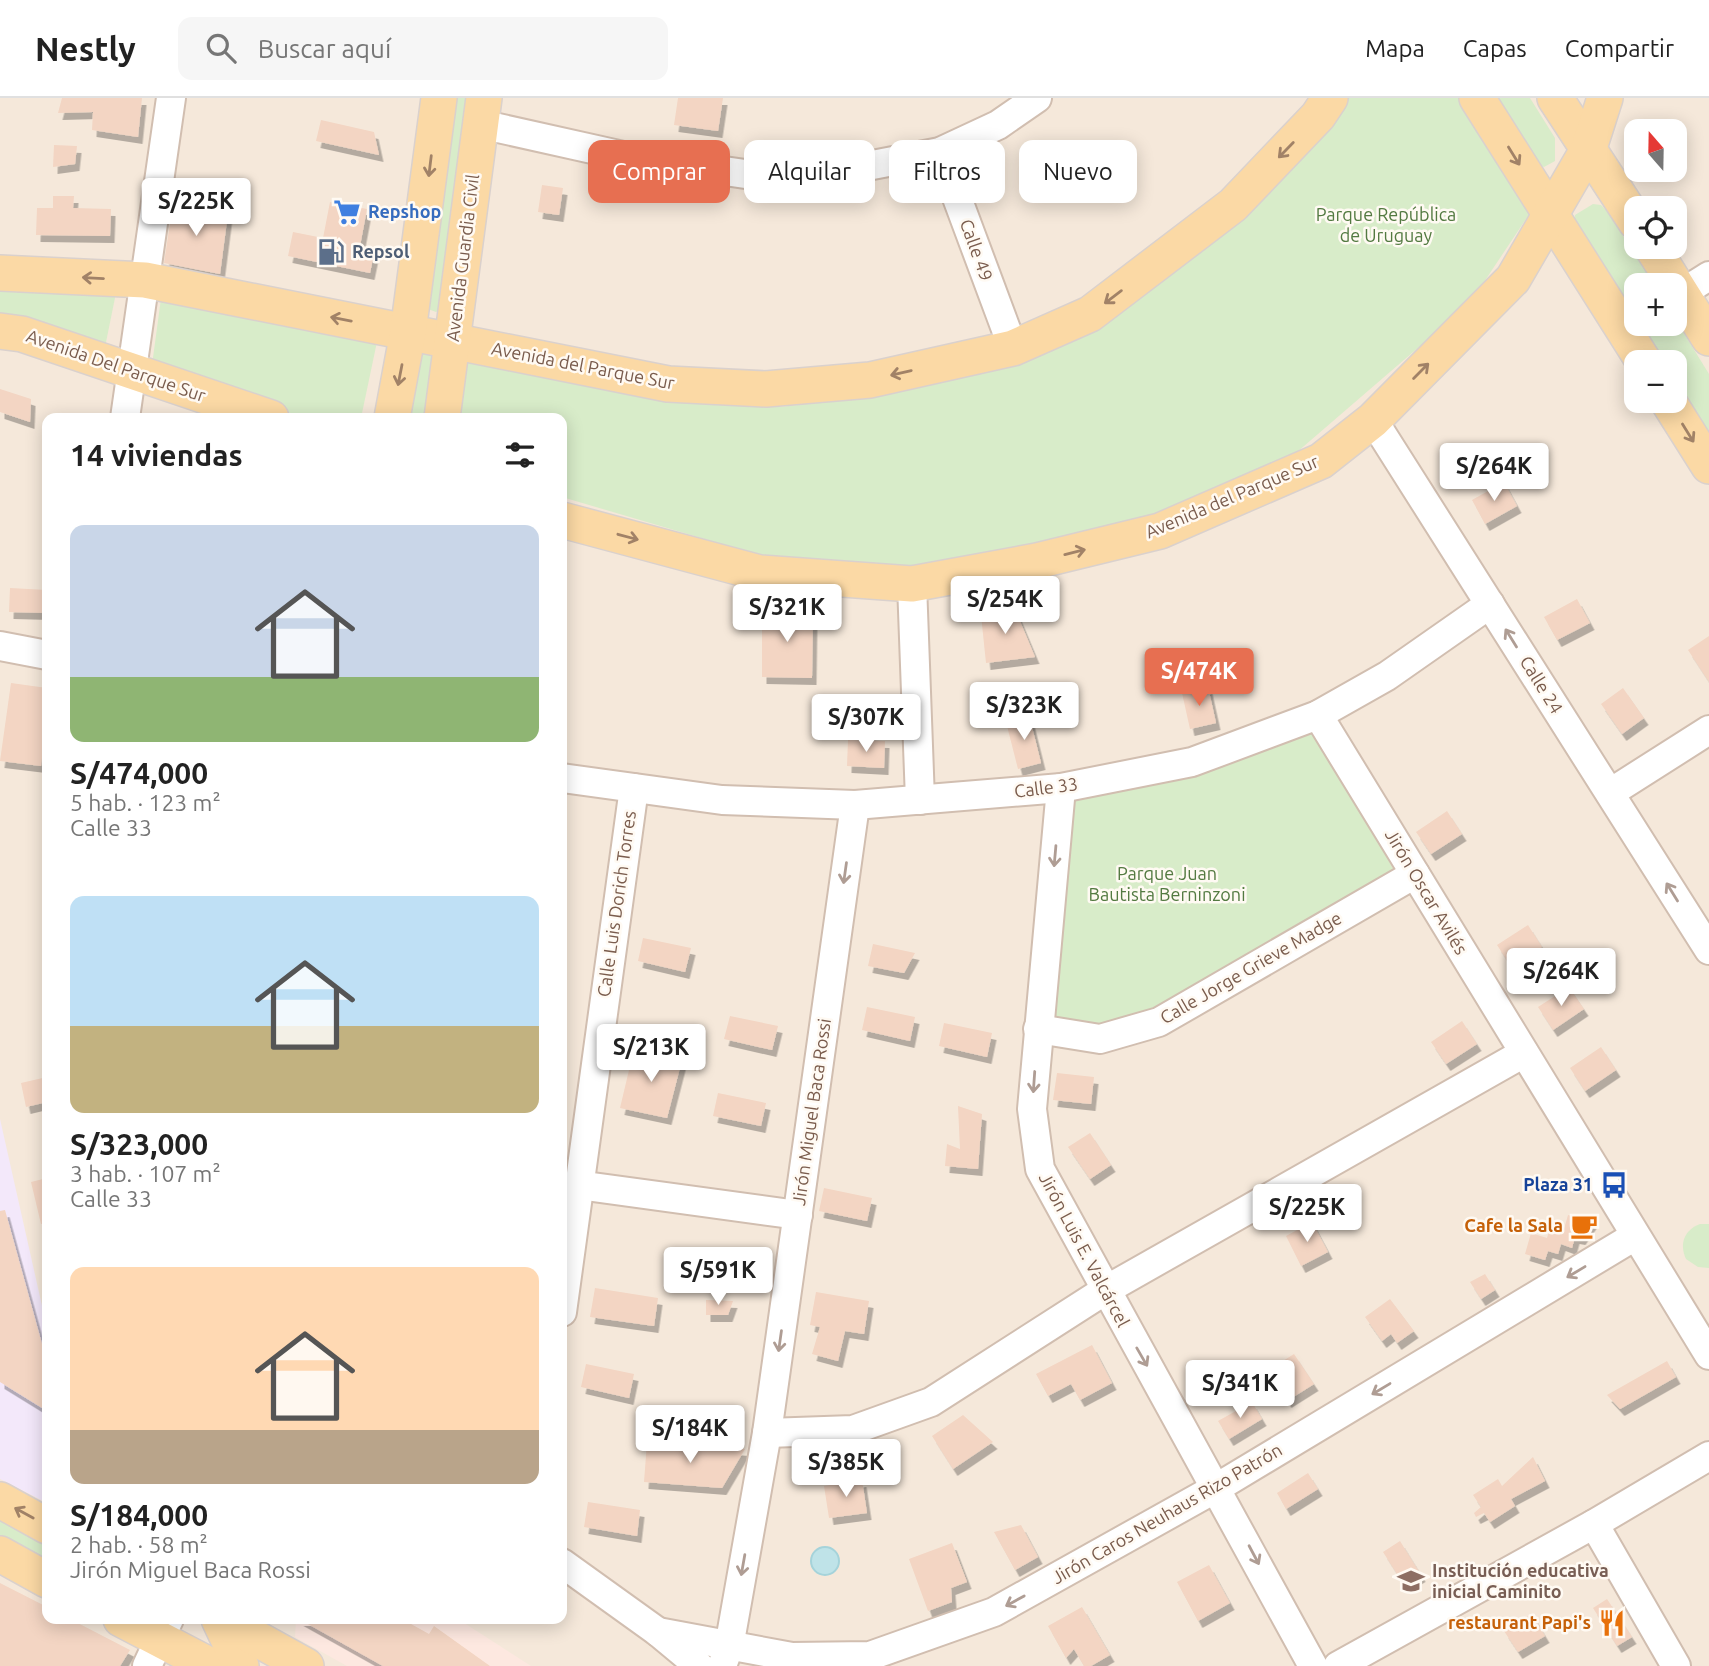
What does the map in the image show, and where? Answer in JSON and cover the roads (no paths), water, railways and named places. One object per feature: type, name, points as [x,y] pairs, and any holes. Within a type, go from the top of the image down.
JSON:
[{"type":"main road","points":[[393,413],[408,332],[439,98]]},
{"type":"main road","name":"Avenida del Parque Sur","points":[[0,273],[145,280],[668,384],[766,389],[870,380],[1013,348],[1090,314],[1233,205],[1318,116],[1330,98]]},
{"type":"main road","points":[[1477,98],[1636,350]]},
{"type":"main road","points":[[1555,98],[1624,203]]},
{"type":"main road","name":"Avenida del Parque Sur","points":[[567,521],[760,573],[912,584],[1037,561],[1160,531],[1321,461],[1373,420],[1513,279],[1589,148],[1605,98]]},
{"type":"main road","name":"Avenida Guardia Civil","points":[[443,413],[482,111]]},
{"type":"main road","points":[[1666,259],[1695,284],[1709,338]]},
{"type":"main road","name":"Avenida Del Parque Sur","points":[[0,331],[22,334],[256,413]]},
{"type":"main road","points":[[1676,413],[1709,466]]},
{"type":"main road","points":[[0,1500],[42,1523]]},
{"type":"main road","points":[[0,1554],[42,1577]]},
{"type":"main road","points":[[129,1624],[159,1642],[211,1666]]},
{"type":"main road","points":[[228,1624],[306,1666]]},
{"type":"street","points":[[126,413],[172,98]]},
{"type":"street","points":[[966,140],[998,125],[1037,98]]},
{"type":"street","points":[[482,111],[628,157],[752,175],[862,167],[889,162]]},
{"type":"street","name":"Calle 49","points":[[959,203],[1013,348]]},
{"type":"street","name":"Calle 24","points":[[1373,420],[1709,950]]},
{"type":"street","points":[[912,584],[920,800]]},
{"type":"street","name":"Calle 33","points":[[567,779],[722,800],[855,805],[1061,788],[1192,762],[1318,715],[1387,677],[1490,604]]},
{"type":"street","points":[[0,646],[42,654]]},
{"type":"street","name":"Jirón Oscar Avilés","points":[[1318,715],[1709,1356]]},
{"type":"street","points":[[1609,793],[1709,730]]},
{"type":"street","name":"Calle Luis Dorich Torres","points":[[567,1272],[578,1185],[573,1132],[634,788]]},
{"type":"street","name":"Jirón Luis E. Valcárcel","points":[[1061,788],[1032,1109],[1040,1169],[1104,1291],[1218,1488],[1313,1666]]},
{"type":"street","name":"Jirón Miguel Baca Rossi","points":[[725,1657],[767,1433],[855,805]]},
{"type":"street","name":"Calle Jorge Grieve Madge","points":[[1038,1029],[1100,1039],[1159,1022],[1415,874]]},
{"type":"street","points":[[767,1433],[853,1430],[931,1402],[1104,1291],[1524,1053]]},
{"type":"street","points":[[578,1185],[798,1215]]},
{"type":"street","name":"Jirón Caros Neuhaus Rizo Patrón","points":[[658,1632],[725,1657],[868,1661],[994,1612],[1218,1488],[1635,1237]]},
{"type":"street","points":[[1338,1666],[1594,1524],[1709,1456]]},
{"type":"street","points":[[1594,1524],[1675,1666]]},
{"type":"street","points":[[567,1567],[658,1632],[699,1666]]},
{"type":"water","points":[[825,1547],[835,1551],[839,1561],[835,1571],[825,1575],[815,1571],[811,1561],[815,1551]]},
{"type":"place","name":"Repshop","points":[[347,212]]},
{"type":"place","name":"Repsol","points":[[331,252]]},
{"type":"place","name":"Plaza 31","points":[[1614,1185]]},
{"type":"place","name":"Cafe la Sala","points":[[1584,1226]]},
{"type":"place","name":"Institución educativa inicial Caminito","points":[[1411,1581]]},
{"type":"place","name":"restaurant Papi's","points":[[1612,1623]]},
{"type":"park label","name":"Parque República de Uruguay","points":[[1386,225]]},
{"type":"park label","name":"Parque Juan Bautista Berninzoni","points":[[1167,884]]}]
